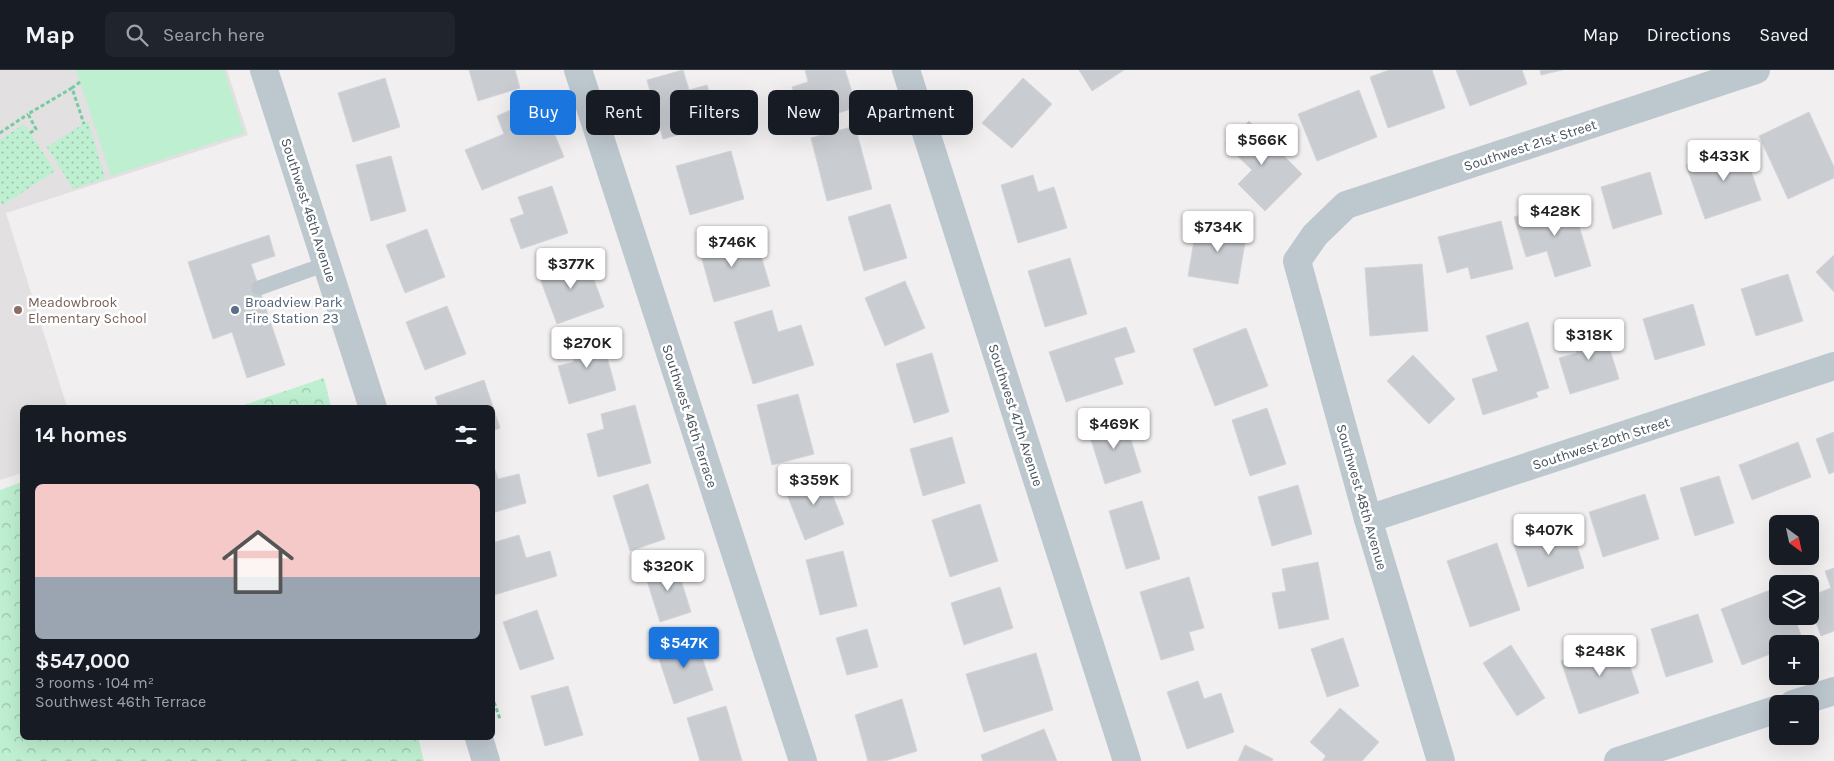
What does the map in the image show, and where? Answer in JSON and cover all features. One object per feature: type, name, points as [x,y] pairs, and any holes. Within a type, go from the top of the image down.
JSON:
[{"type":"street","name":"Southwest 46th Avenue","points":[[264,70],[372,405]]},
{"type":"street","name":"Southwest 46th Terrace","points":[[578,70],[803,761]]},
{"type":"street","name":"Southwest 47th Avenue","points":[[906,70],[1127,761]]},
{"type":"street","name":"Southwest 21st Street","points":[[1315,235],[1346,205],[1756,70]]},
{"type":"street","name":"Southwest 48th Avenue","points":[[1315,235],[1297,261],[1368,519],[1441,761]]},
{"type":"street","name":"Southwest 20th Street","points":[[1368,519],[1834,366]]},
{"type":"street","points":[[1819,695],[1834,690]]},
{"type":"street","points":[[1618,761],[1769,712]]},
{"type":"street","points":[[480,740],[486,761]]},
{"type":"lane","points":[[259,288],[326,264]]},
{"type":"path","points":[[0,133],[80,82]]},
{"type":"path","points":[[72,88],[84,124]]},
{"type":"path","points":[[28,114],[36,129],[30,133]]},
{"type":"shaded area","name":"Meadowbrook Elementary School","points":[[0,70],[227,70],[248,135],[6,213],[66,405],[20,405],[20,474],[0,480]]},
{"type":"green space","points":[[76,70],[224,70],[244,133],[111,176]]},
{"type":"green space","points":[[88,121],[105,178],[73,189],[47,147]]},
{"type":"green space","points":[[24,124],[55,171],[3,205],[0,201],[0,140]]},
{"type":"green space","points":[[324,378],[331,405],[244,405]]},
{"type":"green space","points":[[20,483],[20,740],[419,740],[424,761],[0,761],[0,490]]},
{"type":"building","points":[[469,70],[515,70],[520,88],[478,101]]},
{"type":"building","points":[[683,70],[689,90],[670,90],[670,135],[678,135],[663,139],[660,128],[660,90],[650,90],[647,80]]},
{"type":"building","points":[[805,70],[845,70],[851,90],[849,90],[849,110],[839,113],[839,90],[793,90],[792,87],[808,82]]},
{"type":"building","points":[[1079,70],[1124,70],[1092,91]]},
{"type":"building","points":[[1389,70],[1432,70],[1445,108],[1388,128],[1370,77]]},
{"type":"building","points":[[1456,70],[1522,70],[1527,84],[1470,106]]},
{"type":"building","points":[[1540,70],[1562,70],[1541,75]]},
{"type":"building","points":[[385,78],[400,127],[353,142],[338,93]]},
{"type":"building","points":[[1023,78],[1052,104],[1012,148],[982,123]]},
{"type":"building","points":[[707,85],[708,90],[689,90]]},
{"type":"building","points":[[1359,90],[1377,137],[1317,161],[1298,114]]},
{"type":"building","points":[[510,110],[510,135],[555,135],[564,157],[482,190],[465,150],[504,134],[497,116]]},
{"type":"building","points":[[1809,112],[1834,167],[1834,178],[1788,199],[1759,136]]},
{"type":"building","points":[[1249,121],[1302,174],[1265,211],[1238,184],[1252,170],[1225,144]]},
{"type":"building","points":[[849,128],[849,135],[857,135],[872,189],[827,201],[811,138],[822,135],[839,135],[839,130]]},
{"type":"building","points":[[1742,145],[1761,200],[1705,219],[1686,165]]},
{"type":"building","points":[[731,151],[744,199],[690,215],[676,166]]},
{"type":"building","points":[[391,156],[406,211],[371,221],[356,165]]},
{"type":"building","points":[[1650,172],[1662,214],[1613,229],[1601,187]]},
{"type":"building","points":[[1033,175],[1038,192],[1054,187],[1067,228],[1018,243],[1001,185]]},
{"type":"building","points":[[552,186],[568,233],[521,249],[510,219],[524,214],[518,197]]},
{"type":"building","points":[[1571,199],[1591,266],[1555,277],[1547,251],[1526,257],[1514,217]]},
{"type":"building","points":[[890,204],[907,258],[864,271],[848,217]]},
{"type":"building","points":[[1501,221],[1513,269],[1471,279],[1468,267],[1447,273],[1438,237]]},
{"type":"building","points":[[1197,223],[1247,231],[1238,284],[1188,276]]},
{"type":"building","points":[[427,229],[445,277],[405,293],[386,245]]},
{"type":"building","points":[[734,234],[739,251],[758,246],[770,286],[714,302],[698,245]]},
{"type":"building","name":"Broadview Park Fire Station 23","points":[[269,235],[275,256],[251,264],[285,365],[247,378],[232,332],[213,339],[188,262]]},
{"type":"building","points":[[585,255],[604,307],[557,324],[538,273]]},
{"type":"building","points":[[1834,255],[1834,292],[1816,272]]},
{"type":"building","points":[[1070,258],[1087,314],[1045,327],[1028,271]]},
{"type":"building","points":[[1422,264],[1428,331],[1370,336],[1365,268]]},
{"type":"building","points":[[1788,274],[1803,321],[1756,336],[1741,289]]},
{"type":"building","points":[[905,281],[925,328],[885,346],[865,298]]},
{"type":"building","points":[[1693,304],[1705,345],[1655,360],[1643,319]]},
{"type":"building","points":[[447,306],[466,354],[425,370],[406,322]]},
{"type":"building","points":[[772,310],[778,332],[801,325],[814,365],[753,384],[734,322]]},
{"type":"building","points":[[1528,322],[1549,388],[1536,392],[1538,397],[1483,415],[1472,379],[1498,371],[1486,336]]},
{"type":"building","points":[[1602,324],[1619,379],[1570,394],[1559,358],[1577,353],[1571,334]]},
{"type":"building","points":[[1126,327],[1135,352],[1114,358],[1123,384],[1066,402],[1049,352]]},
{"type":"building","points":[[1246,328],[1268,386],[1215,406],[1193,349]]},
{"type":"building","points":[[600,331],[616,390],[569,404],[558,366],[574,362],[568,341]]},
{"type":"building","points":[[932,353],[949,412],[914,423],[896,364]]},
{"type":"building","points":[[1413,355],[1455,399],[1429,424],[1387,381]]},
{"type":"building","points":[[484,380],[492,405],[438,405],[435,397]]},
{"type":"building","points":[[798,394],[814,454],[772,465],[757,405]]},
{"type":"building","points":[[635,405],[651,463],[598,477],[587,434],[604,429],[601,414]]},
{"type":"building","points":[[1267,408],[1286,464],[1250,476],[1232,420]]},
{"type":"building","points":[[495,413],[500,428],[495,430]]},
{"type":"building","points":[[1123,415],[1141,472],[1105,484],[1087,427]]},
{"type":"building","points":[[1834,432],[1834,472],[1829,474],[1816,439]]},
{"type":"building","points":[[952,437],[965,483],[923,496],[910,449]]},
{"type":"building","points":[[1798,442],[1811,477],[1752,500],[1739,465]]},
{"type":"building","points":[[495,470],[498,479],[519,474],[526,503],[495,512]]},
{"type":"building","points":[[823,471],[844,524],[805,540],[784,487]]},
{"type":"building","points":[[1719,476],[1734,523],[1695,536],[1680,488]]},
{"type":"building","points":[[648,484],[665,539],[630,551],[613,496]]},
{"type":"building","points":[[1298,485],[1312,534],[1272,546],[1258,497]]},
{"type":"building","points":[[1645,494],[1659,539],[1603,557],[1589,512]]},
{"type":"building","points":[[1142,501],[1160,559],[1126,569],[1109,511]]},
{"type":"building","points":[[980,504],[998,561],[950,577],[932,520]]},
{"type":"building","points":[[1571,526],[1584,568],[1528,587],[1514,545]]},
{"type":"building","points":[[519,535],[526,558],[550,551],[557,576],[495,595],[495,542]]},
{"type":"building","points":[[1497,543],[1520,610],[1470,627],[1447,561]]},
{"type":"building","points":[[843,551],[857,606],[820,615],[806,560]]},
{"type":"building","points":[[675,561],[691,612],[660,622],[644,571]]},
{"type":"building","points":[[1318,562],[1329,619],[1279,629],[1272,593],[1286,591],[1282,569]]},
{"type":"building","points":[[1834,568],[1834,631],[1821,636],[1817,625],[1819,625],[1819,593],[1831,588],[1825,571]]},
{"type":"building","points":[[1189,577],[1204,628],[1189,632],[1194,650],[1161,660],[1140,592]]},
{"type":"building","points":[[1000,587],[1013,628],[964,645],[951,603]]},
{"type":"building","points":[[1769,590],[1769,625],[1797,625],[1801,635],[1769,635],[1769,654],[1742,665],[1721,609]]},
{"type":"building","points":[[537,610],[554,659],[520,670],[503,622]]},
{"type":"building","points":[[1698,614],[1713,662],[1666,677],[1651,629]]},
{"type":"building","points":[[867,629],[878,667],[847,675],[836,638]]},
{"type":"building","points":[[694,634],[713,690],[674,704],[655,647]]},
{"type":"building","points":[[1343,638],[1359,686],[1327,697],[1311,649]]},
{"type":"building","points":[[1621,640],[1639,693],[1579,714],[1561,661]]},
{"type":"building","points":[[1511,645],[1545,698],[1517,716],[1483,663]]},
{"type":"building","points":[[1036,653],[1053,710],[984,732],[966,674]]},
{"type":"building","points":[[1198,681],[1204,699],[1221,693],[1234,732],[1187,749],[1167,692]]},
{"type":"building","points":[[568,686],[583,735],[545,746],[531,696]]},
{"type":"building","points":[[902,699],[917,751],[885,761],[868,761],[855,715]]},
{"type":"building","points":[[726,706],[742,761],[700,761],[687,718]]},
{"type":"building","points":[[1340,708],[1379,742],[1362,761],[1322,761],[1326,756],[1310,742]]},
{"type":"building","points":[[1044,729],[1057,761],[983,761],[981,755]]},
{"type":"building","points":[[1245,745],[1273,759],[1272,761],[1238,761]]},
{"type":"place","name":"Meadowbrook Elementary School","points":[[18,310]]},
{"type":"place","name":"Broadview Park Fire Station 23","points":[[235,310]]}]
